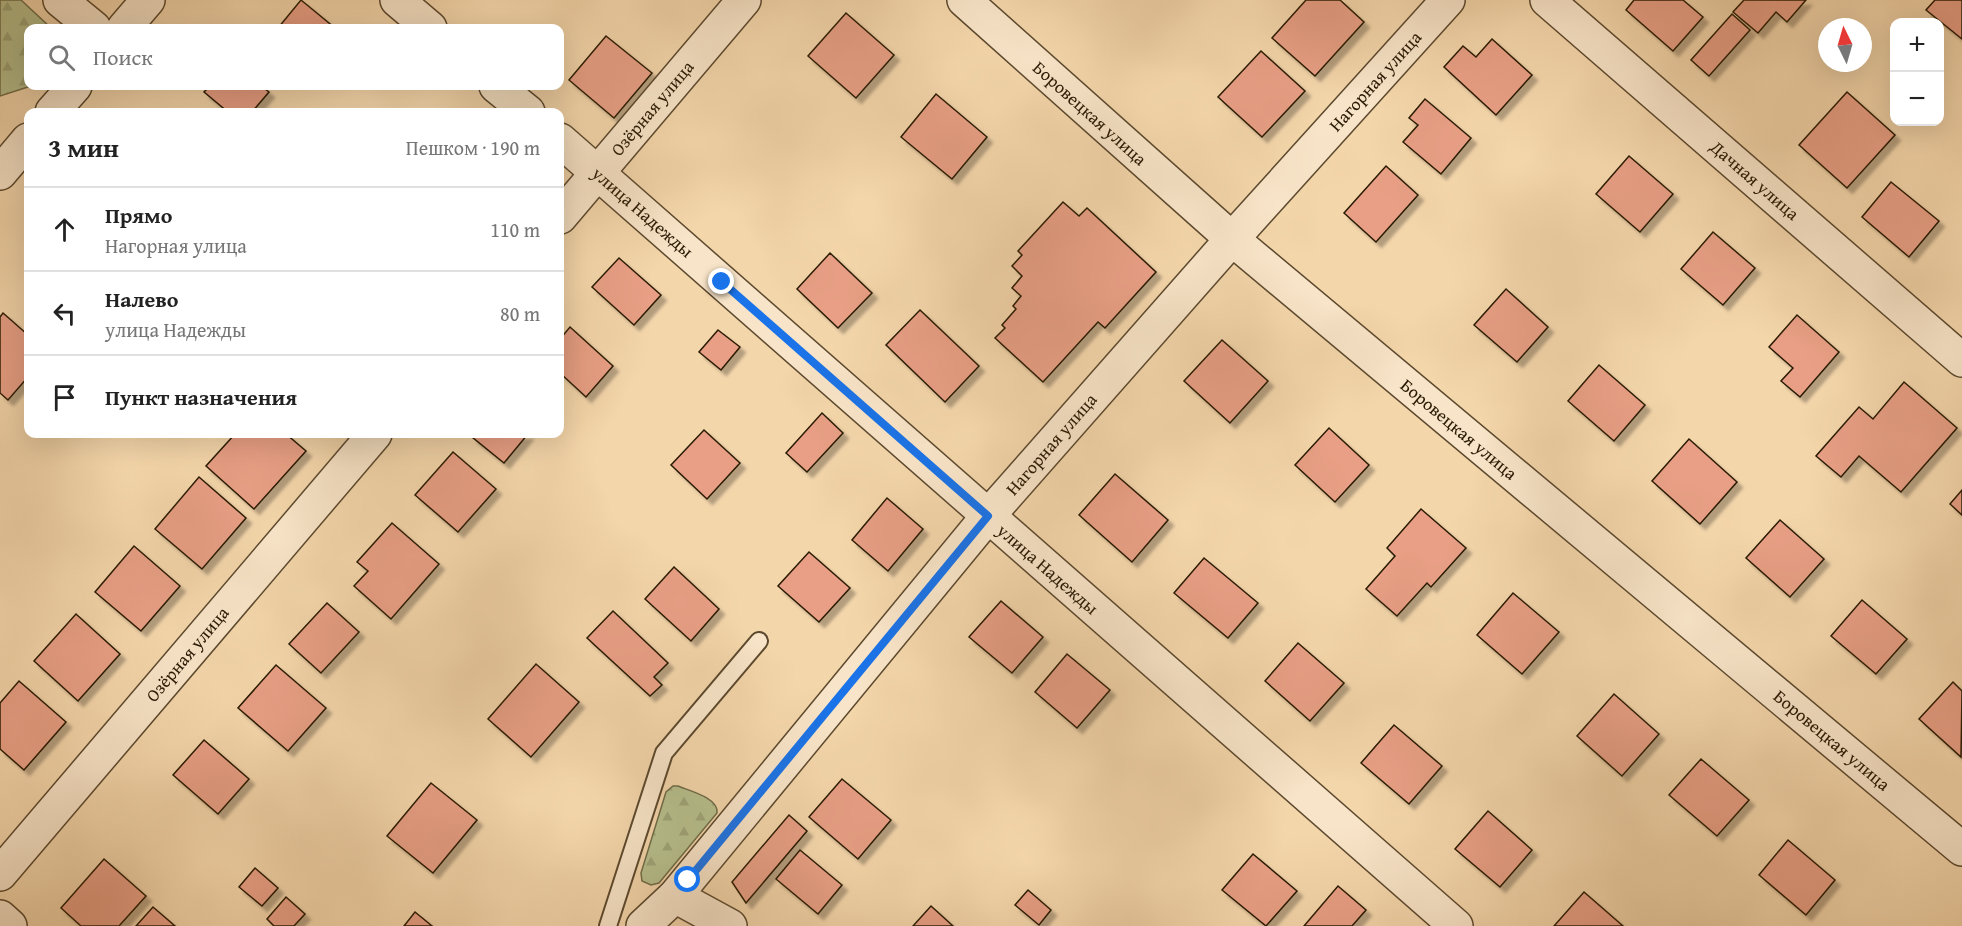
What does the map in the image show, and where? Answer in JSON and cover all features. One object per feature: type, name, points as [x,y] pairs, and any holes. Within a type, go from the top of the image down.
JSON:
[{"type":"street","points":[[60,0],[89,24]]},
{"type":"street","points":[[127,24],[147,0]]},
{"type":"street","points":[[397,0],[425,24]]},
{"type":"street","name":"Озёрная улица","points":[[564,212],[744,0]]},
{"type":"street","name":"Боровецкая улица","points":[[964,0],[1232,239],[1962,849]]},
{"type":"street","name":"Нагорная улица","points":[[643,926],[675,896],[988,516],[1232,239],[1448,0]]},
{"type":"street","name":"Дачная улица","points":[[1547,0],[1959,355]]},
{"type":"street","points":[[56,108],[71,90]]},
{"type":"street","points":[[501,90],[523,108]]},
{"type":"street","name":"улица Надежды","points":[[564,143],[1456,926]]},
{"type":"street","points":[[0,173],[24,145]]},
{"type":"street","name":"Озёрная улица","points":[[0,874],[372,438]]},
{"type":"street","points":[[675,896],[730,926]]},
{"type":"street","points":[[0,917],[10,926]]},
{"type":"lane","points":[[608,926],[664,753],[759,641]]},
{"type":"green space","points":[[0,0],[21,0],[47,24],[24,24],[24,88],[0,96]]},
{"type":"green space","points":[[673,786],[709,799],[717,813],[659,883],[651,885],[642,881],[641,873],[666,792]]},
{"type":"building","points":[[301,0],[330,24],[281,24]]},
{"type":"building","points":[[1306,0],[1340,0],[1364,22],[1315,76],[1272,38]]},
{"type":"building","points":[[1634,0],[1683,0],[1703,17],[1673,51],[1626,10]]},
{"type":"building","points":[[1744,0],[1806,0],[1787,22],[1776,12],[1758,33],[1733,12]]},
{"type":"building","points":[[1935,0],[1962,0],[1962,39],[1944,24],[1944,18],[1936,18],[1926,10]]},
{"type":"building","points":[[846,13],[894,55],[856,98],[808,56]]},
{"type":"building","points":[[1732,14],[1750,30],[1709,76],[1691,60]]},
{"type":"building","points":[[606,36],[652,73],[614,118],[569,80]]},
{"type":"building","points":[[1492,39],[1532,75],[1496,115],[1444,67],[1463,46],[1476,57]]},
{"type":"building","points":[[1261,51],[1305,91],[1262,137],[1218,97]]},
{"type":"building","points":[[206,90],[266,90],[269,92],[255,108],[223,108],[204,92]]},
{"type":"building","points":[[1847,92],[1895,135],[1847,188],[1799,145]]},
{"type":"building","points":[[936,94],[987,137],[952,179],[901,137]]},
{"type":"building","points":[[1425,99],[1471,138],[1441,174],[1403,142],[1418,125],[1409,118]]},
{"type":"building","points":[[1629,156],[1673,194],[1640,232],[1596,194]]},
{"type":"building","points":[[1386,166],[1418,195],[1376,242],[1344,213]]},
{"type":"building","points":[[1891,182],[1939,221],[1909,257],[1862,217]]},
{"type":"building","points":[[1063,202],[1079,216],[1087,208],[1156,272],[1105,328],[1098,322],[1043,382],[995,338],[1005,328],[1002,325],[1016,309],[1013,306],[1021,296],[1012,288],[1022,276],[1012,266],[1022,255],[1018,251]]},
{"type":"building","points":[[1713,232],[1755,268],[1723,305],[1681,269]]},
{"type":"building","points":[[830,253],[872,293],[838,328],[797,289]]},
{"type":"building","points":[[619,258],[661,295],[634,325],[592,287]]},
{"type":"building","points":[[1506,289],[1548,327],[1517,362],[1474,325]]},
{"type":"building","points":[[920,310],[979,366],[945,402],[886,345]]},
{"type":"building","points":[[3,313],[24,331],[24,382],[8,400],[0,393],[0,317]]},
{"type":"building","points":[[1797,315],[1839,352],[1800,397],[1781,381],[1793,368],[1769,347]]},
{"type":"building","points":[[570,327],[613,366],[586,397],[564,377],[564,334]]},
{"type":"building","points":[[718,330],[740,347],[721,370],[699,352]]},
{"type":"building","points":[[1222,340],[1268,381],[1230,423],[1184,381]]},
{"type":"building","points":[[1599,365],[1645,405],[1614,441],[1568,401]]},
{"type":"building","points":[[1904,382],[1957,428],[1901,492],[1859,456],[1841,477],[1816,456],[1859,407],[1873,419]]},
{"type":"building","points":[[822,413],[843,433],[807,472],[786,453]]},
{"type":"building","points":[[1329,428],[1369,465],[1335,502],[1295,465]]},
{"type":"building","points":[[704,430],[740,463],[707,499],[671,465]]},
{"type":"building","points":[[231,438],[291,438],[306,451],[254,509],[206,466]]},
{"type":"building","points":[[473,438],[525,438],[504,463]]},
{"type":"building","points":[[1689,439],[1737,482],[1700,524],[1652,481]]},
{"type":"building","points":[[453,452],[496,489],[458,532],[415,495]]},
{"type":"building","points":[[1115,474],[1168,520],[1132,562],[1079,515]]},
{"type":"building","points":[[199,477],[246,518],[202,569],[155,529]]},
{"type":"building","points":[[1962,490],[1962,515],[1950,504]]},
{"type":"building","points":[[887,498],[923,529],[888,571],[852,540]]},
{"type":"building","points":[[1421,509],[1466,548],[1431,587],[1427,583],[1397,616],[1366,589],[1395,556],[1387,548]]},
{"type":"building","points":[[1780,520],[1824,559],[1790,597],[1746,558]]},
{"type":"building","points":[[392,523],[439,564],[391,619],[354,586],[368,571],[357,562]]},
{"type":"building","points":[[134,546],[180,586],[141,631],[95,592]]},
{"type":"building","points":[[809,552],[850,588],[819,622],[778,586]]},
{"type":"building","points":[[1204,558],[1258,603],[1228,638],[1174,593]]},
{"type":"building","points":[[674,567],[719,609],[691,641],[645,599]]},
{"type":"building","points":[[1513,593],[1559,632],[1522,674],[1477,635]]},
{"type":"building","points":[[1862,600],[1907,639],[1876,674],[1831,636]]},
{"type":"building","points":[[1001,601],[1043,637],[1012,673],[969,637]]},
{"type":"building","points":[[327,603],[359,632],[321,673],[289,644]]},
{"type":"building","points":[[613,611],[668,663],[654,677],[662,685],[650,696],[587,638]]},
{"type":"building","points":[[76,614],[120,654],[78,701],[34,661]]},
{"type":"building","points":[[1298,643],[1344,683],[1310,721],[1265,681]]},
{"type":"building","points":[[1067,654],[1110,690],[1077,728],[1035,692]]},
{"type":"building","points":[[536,664],[579,702],[531,757],[488,719]]},
{"type":"building","points":[[276,665],[326,708],[288,751],[238,708]]},
{"type":"building","points":[[19,681],[66,722],[24,770],[0,749],[0,703]]},
{"type":"building","points":[[1953,682],[1962,691],[1961,757],[1919,719]]},
{"type":"building","points":[[1614,694],[1659,734],[1622,776],[1577,736]]},
{"type":"building","points":[[1394,725],[1442,766],[1409,804],[1361,763]]},
{"type":"building","points":[[204,740],[249,779],[218,814],[173,775]]},
{"type":"building","points":[[1701,759],[1749,800],[1717,836],[1669,795]]},
{"type":"building","points":[[842,779],[891,820],[858,859],[809,817]]},
{"type":"building","points":[[431,783],[477,820],[433,873],[387,836]]},
{"type":"building","points":[[1488,811],[1532,850],[1500,887],[1455,849]]},
{"type":"building","points":[[789,815],[807,831],[746,903],[732,882]]},
{"type":"building","points":[[1788,840],[1835,880],[1806,915],[1759,875]]},
{"type":"building","points":[[800,850],[842,885],[818,914],[776,879]]},
{"type":"building","points":[[1253,854],[1297,891],[1266,926],[1222,890]]},
{"type":"building","points":[[104,859],[146,896],[119,926],[81,926],[61,908]]},
{"type":"building","points":[[255,868],[278,888],[262,906],[239,887]]},
{"type":"building","points":[[1338,886],[1366,910],[1352,926],[1304,926]]},
{"type":"building","points":[[1028,890],[1051,910],[1039,925],[1015,905]]},
{"type":"building","points":[[1584,892],[1623,926],[1554,926]]},
{"type":"building","points":[[286,897],[305,914],[294,926],[274,926],[267,919]]},
{"type":"building","points":[[931,906],[953,926],[913,926]]},
{"type":"building","points":[[153,907],[175,926],[136,926]]},
{"type":"building","points":[[415,912],[432,926],[404,926]]},
{"type":"route","points":[[688,880],[988,516],[722,282]]}]
